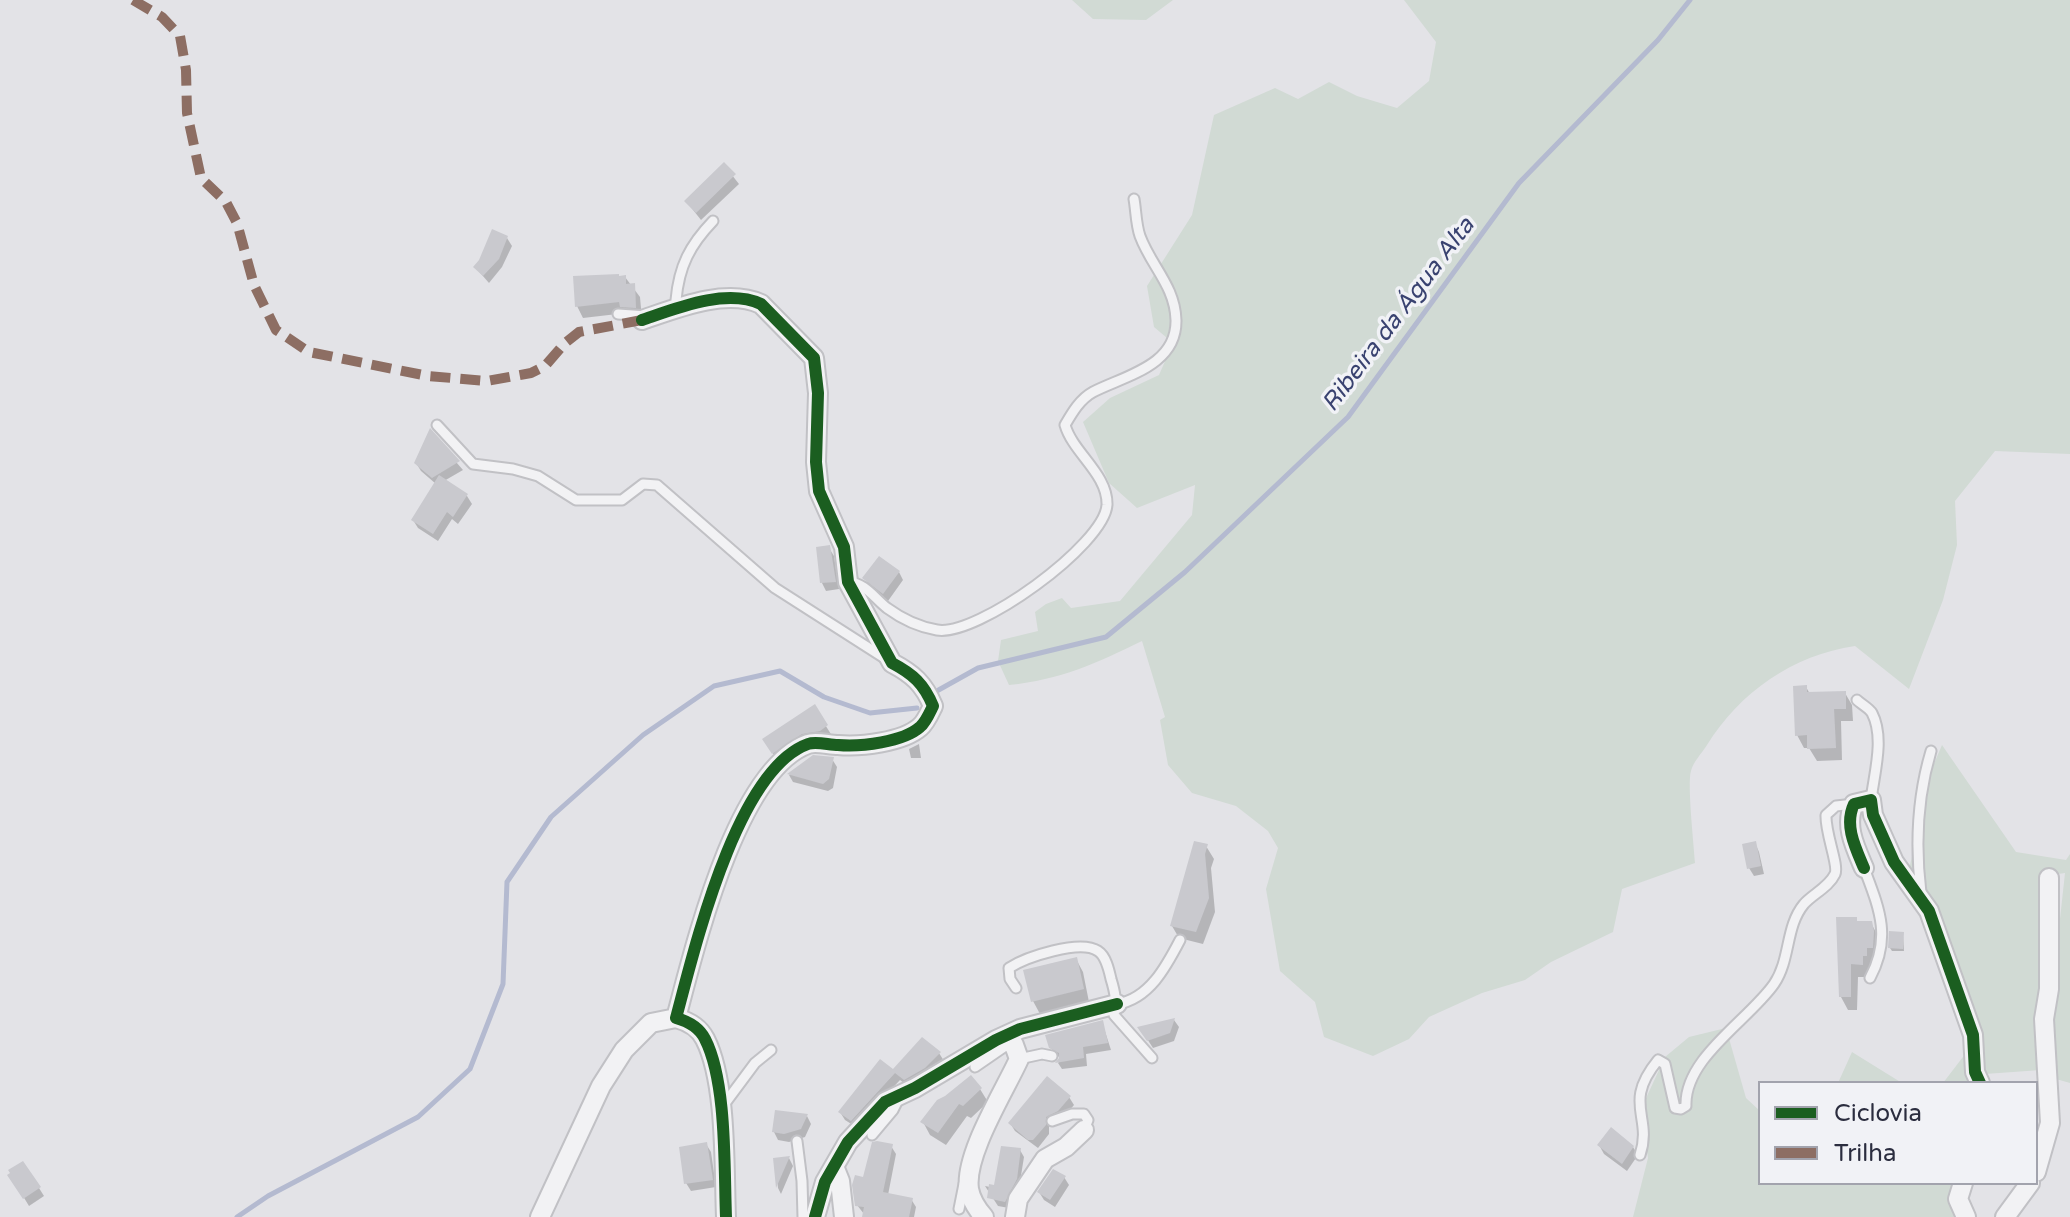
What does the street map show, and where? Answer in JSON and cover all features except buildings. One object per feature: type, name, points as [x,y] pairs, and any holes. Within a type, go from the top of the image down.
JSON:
[{"type":"street","points":[[648,318],[724,298],[751,299],[761,304],[814,358],[818,393],[816,462],[819,491],[844,547],[848,582],[892,663],[925,687],[933,706],[920,727],[884,743],[841,746],[809,743],[782,761],[759,791],[735,834],[704,909],[676,1018]]},
{"type":"street","points":[[1864,868],[1852,839],[1849,815],[1863,802],[1873,815],[1894,862],[1929,911],[1973,1035],[1975,1072],[1979,1081]]},
{"type":"street","points":[[2038,1165],[2050,1123],[2044,1019],[2050,960],[2049,878]]},
{"type":"street","points":[[984,1217],[976,1208],[969,1189],[969,1169],[1020,1029],[1117,1004]]},
{"type":"street","points":[[540,1217],[601,1086],[624,1050],[651,1023],[676,1018],[687,1021],[704,1036],[713,1060],[721,1108],[726,1217]]},
{"type":"street","points":[[815,1217],[825,1182],[848,1142],[885,1102],[1014,1046]]},
{"type":"street","points":[[1015,1217],[1018,1199],[1045,1159],[1066,1147],[1084,1130]]},
{"type":"street","points":[[834,1166],[840,1181],[844,1217]]},
{"type":"street","points":[[1962,1185],[1958,1199],[1966,1217]]},
{"type":"street","points":[[2005,1217],[2029,1185]]},
{"type":"lane","points":[[848,582],[859,582],[887,608],[914,625],[941,631],[982,619],[1020,597],[1057,569],[1090,535],[1107,507],[1104,489],[1090,464],[1068,438],[1065,425],[1076,407],[1091,393],[1125,380],[1155,362],[1173,342],[1176,321],[1169,288],[1140,235],[1134,199]]},
{"type":"lane","points":[[682,308],[676,300],[683,261],[695,240],[713,221]]},
{"type":"lane","points":[[618,314],[648,318]]},
{"type":"lane","points":[[437,425],[473,464],[538,476],[576,500],[622,500],[643,484],[657,485],[775,588],[892,663]]},
{"type":"lane","points":[[1640,1155],[1645,1140],[1639,1111],[1640,1093],[1647,1074],[1658,1060],[1665,1064],[1675,1108],[1686,1106],[1686,1093],[1695,1073],[1730,1029],[1774,984],[1785,964],[1792,925],[1805,904],[1835,874],[1837,862],[1825,829],[1826,815],[1836,806],[1863,802],[1877,745],[1871,712],[1857,700]]},
{"type":"lane","points":[[1922,900],[1916,838],[1921,786],[1931,751]]},
{"type":"lane","points":[[1864,868],[1880,914],[1883,936],[1880,958],[1870,978]]},
{"type":"lane","points":[[1117,1004],[1130,1002],[1148,988],[1164,971],[1180,940]]},
{"type":"lane","points":[[1016,988],[1010,979],[1009,968],[1022,960],[1070,949],[1097,950],[1104,958],[1117,1004],[1114,1015],[1152,1058]]},
{"type":"lane","points":[[975,1067],[1004,1047],[1014,1046],[1052,1056]]},
{"type":"lane","points":[[721,1108],[755,1063],[771,1050]]},
{"type":"lane","points":[[872,1135],[893,1110],[900,1095]]},
{"type":"lane","points":[[1052,1121],[1072,1114],[1084,1114],[1088,1120],[1084,1130]]},
{"type":"lane","points":[[797,1141],[803,1217]]},
{"type":"lane","points":[[959,1209],[961,1191],[969,1169]]},
{"type":"shaded area","points":[[1072,0],[1173,0],[1146,20],[1093,19]]},
{"type":"shaded area","points":[[1404,0],[2070,0],[2070,454],[1995,451],[1955,501],[1957,545],[1943,600],[1909,689],[1855,646],[1810,658],[1770,679],[1735,708],[1692,768],[1690,788],[1695,863],[1622,889],[1613,932],[1551,962],[1525,980],[1482,993],[1429,1017],[1409,1039],[1373,1056],[1324,1037],[1315,1002],[1280,971],[1266,889],[1278,848],[1268,831],[1236,806],[1192,793],[1168,765],[1160,720],[1165,717],[1142,641],[1078,669],[1028,683],[1009,685],[998,661],[1001,640],[1038,631],[1035,612],[1046,604],[1062,598],[1071,608],[1120,601],[1192,515],[1195,485],[1137,508],[1109,483],[1083,422],[1110,398],[1159,375],[1173,343],[1154,327],[1147,286],[1192,215],[1214,115],[1275,88],[1298,99],[1329,82],[1357,96],[1397,108],[1429,81],[1436,42]]},
{"type":"shaded area","points":[[1942,745],[2016,852],[2066,860],[2070,854],[2070,1083],[2056,1079],[2049,1020],[2065,873],[2043,876],[2041,1070],[1985,1074],[1983,1081],[1945,1081],[1969,1049],[1953,987],[1924,927],[1907,878],[1933,766]]},
{"type":"shaded area","points":[[1726,1028],[1746,1098],[1758,1109],[1758,1185],[1959,1185],[1960,1217],[1633,1217],[1648,1158],[1641,1109],[1665,1057],[1689,1037]]},
{"type":"shaded area","points":[[1852,1052],[1899,1081],[1839,1081]]},
{"type":"waterway","name":"Ribeira da Água Alta","points":[[935,692],[978,668],[1106,637],[1185,572],[1348,417],[1519,183],[1658,40],[1690,0]]},
{"type":"waterway","name":"Ribeira da Água Alta","points":[[237,1217],[268,1196],[418,1117],[470,1069],[503,984],[507,882],[551,817],[643,735],[714,686],[780,671],[824,697],[870,713],[917,708]]},
{"type":"marked path","points":[[133,0],[162,17],[180,36],[186,70],[187,113],[201,178],[226,202],[237,223],[254,285],[276,330],[309,352],[428,376],[487,381],[531,373],[545,366],[579,332],[642,320]]},
{"type":"cycle path","points":[[642,320],[717,299],[747,300],[761,304],[814,358],[818,393],[816,462],[819,491],[844,547],[848,582],[892,663],[917,680],[933,706],[922,725],[903,736],[858,745],[808,744],[782,760],[760,788],[739,824],[707,909],[676,1018],[699,1031],[712,1057],[721,1101],[726,1217]]},
{"type":"cycle path","points":[[1864,868],[1852,836],[1850,820],[1854,804],[1871,800],[1873,815],[1894,862],[1929,911],[1973,1035],[1975,1072],[1979,1081]]},
{"type":"cycle path","points":[[815,1217],[825,1182],[848,1142],[885,1102],[1020,1029],[1117,1004]]}]
